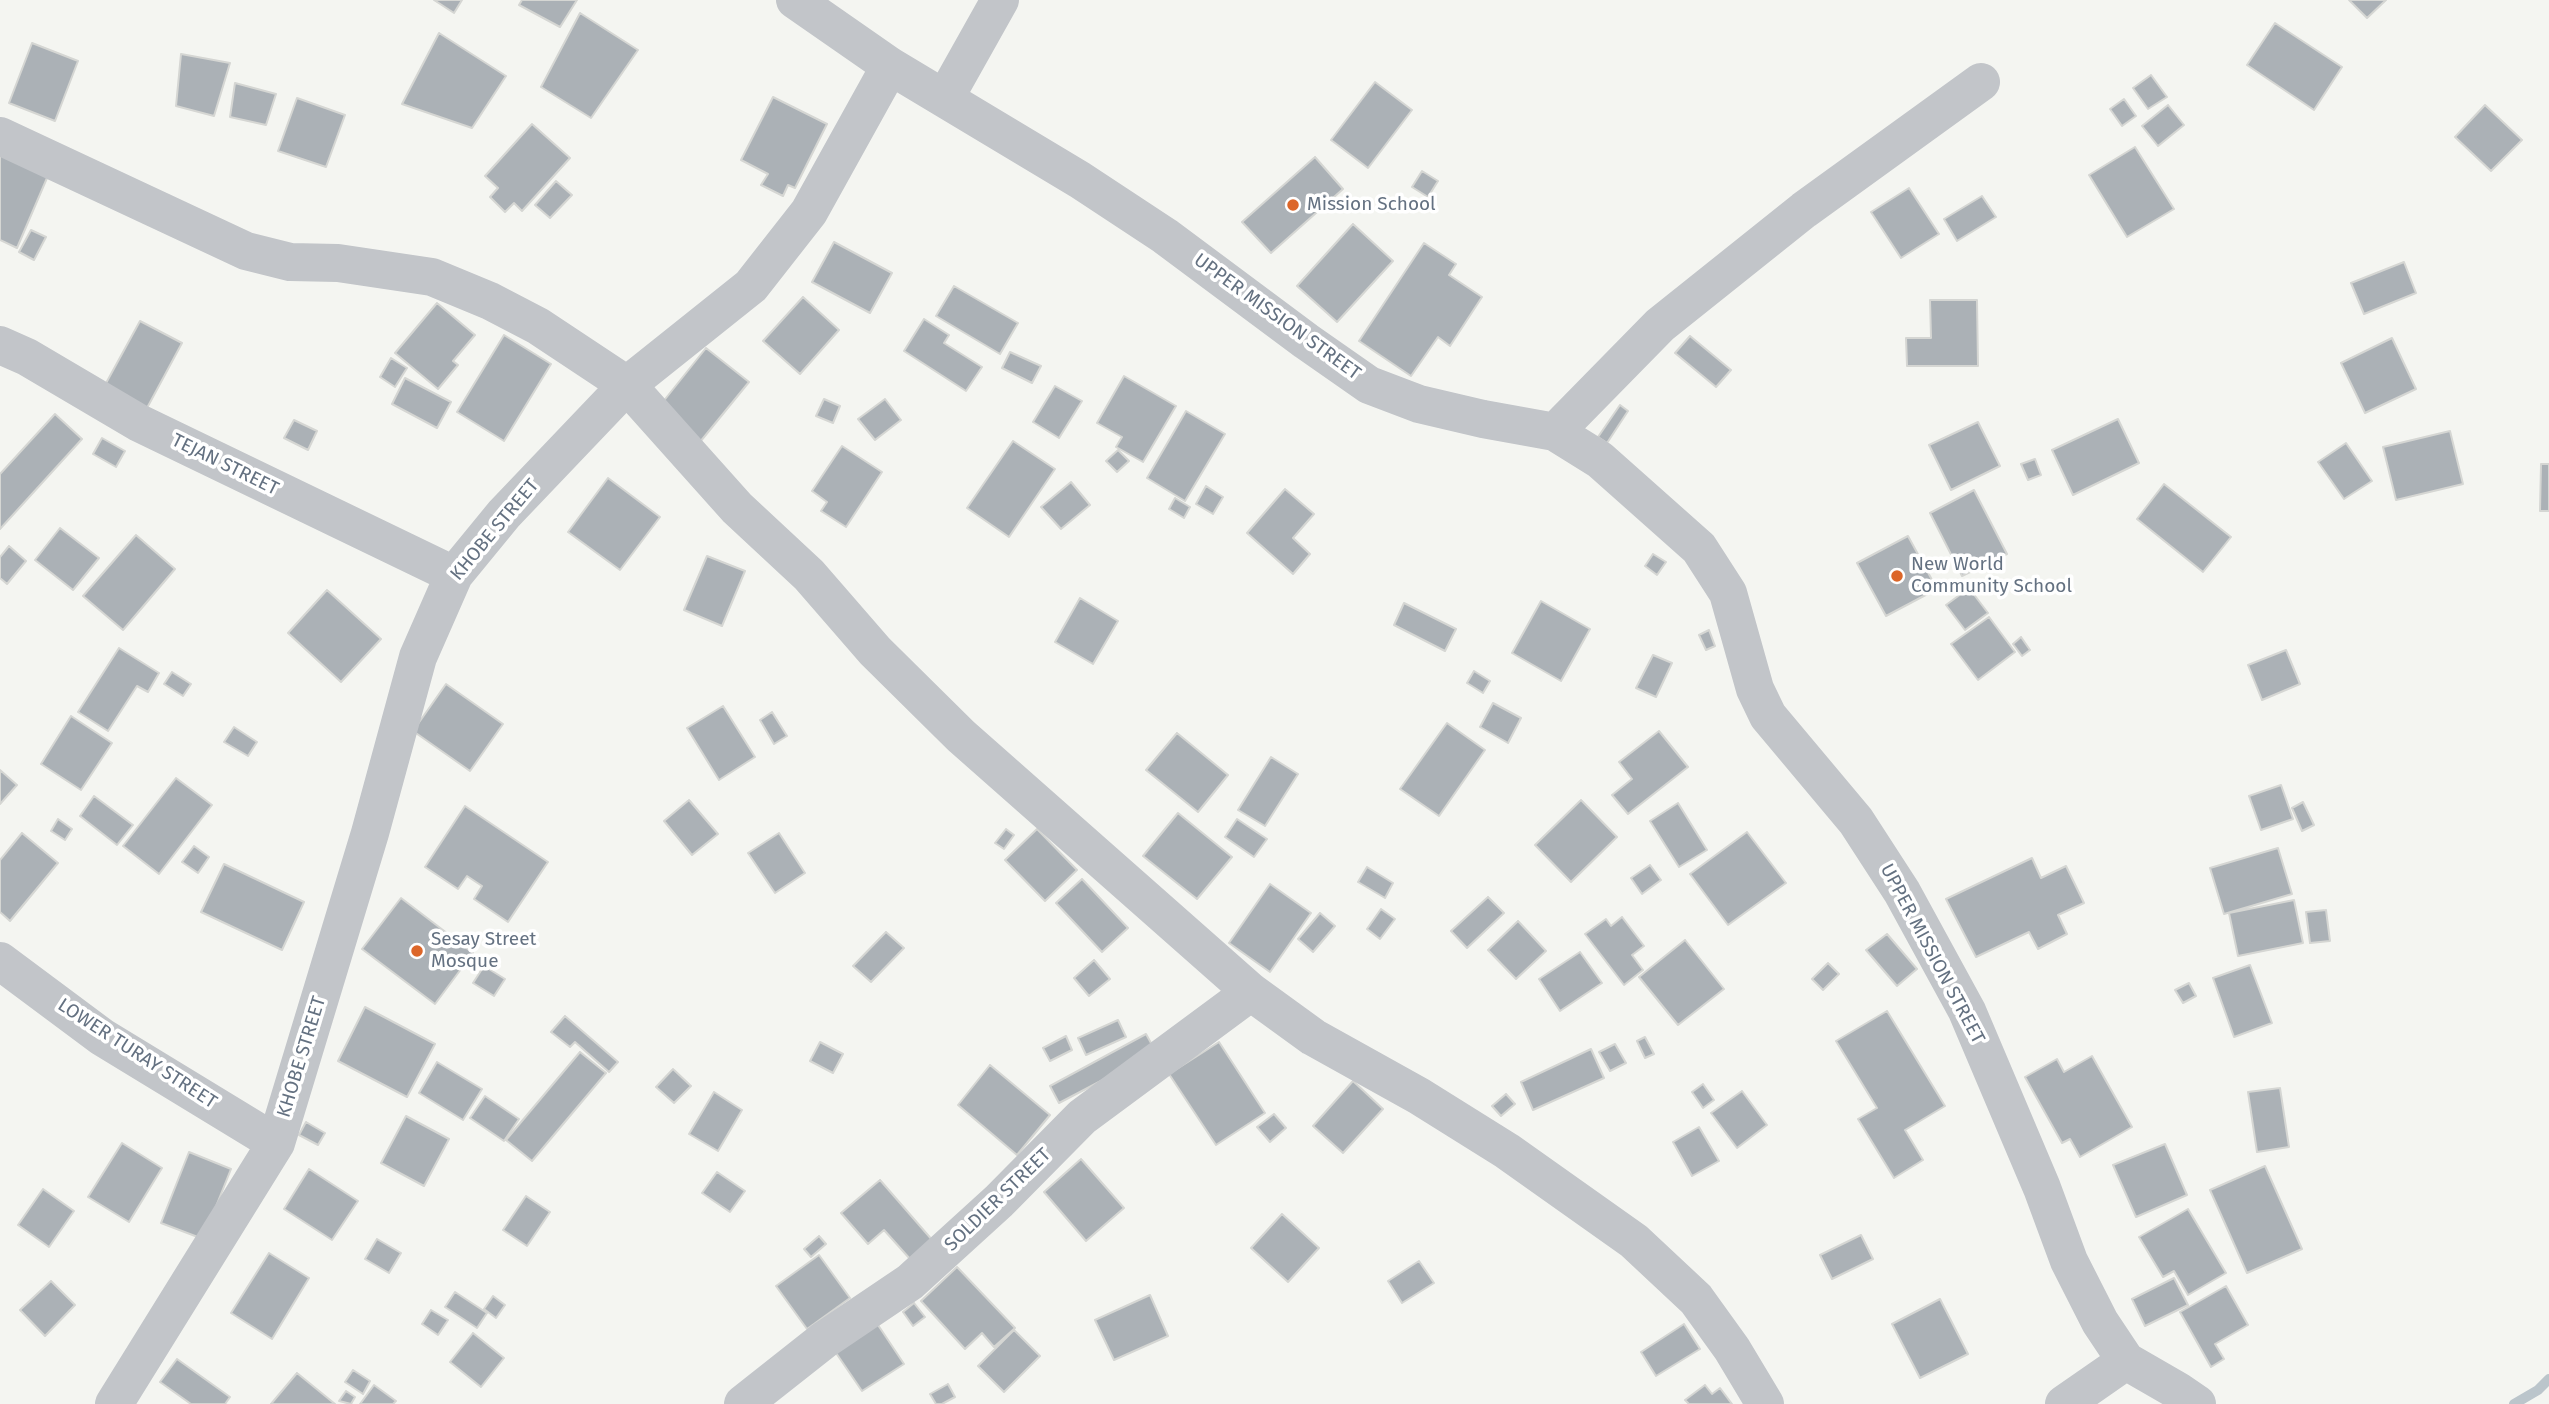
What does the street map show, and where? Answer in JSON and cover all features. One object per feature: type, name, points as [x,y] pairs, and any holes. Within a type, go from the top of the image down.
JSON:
[{"type":"street","name":"UPPER MISSION STREET","points":[[795,0],[890,66],[1165,236],[1306,341],[1369,384],[1419,404],[1555,432],[1600,460],[1699,548],[1728,593],[1755,689],[1768,716],[1856,821],[1902,892],[1967,1011],[2042,1188],[2069,1261],[2100,1322],[2126,1361],[2197,1404]]},
{"type":"street","points":[[945,98],[1000,0]]},
{"type":"street","name":"KHOBE STREET","points":[[114,1404],[276,1143],[370,833],[418,657],[454,575],[504,514],[627,385],[751,286],[809,212],[890,66]]},
{"type":"street","points":[[1555,432],[1660,325],[1804,210],[1981,82]]},
{"type":"street","points":[[0,136],[246,251],[290,262],[338,263],[432,276],[490,300],[538,326],[627,385],[737,508],[809,575],[875,651],[961,736],[1251,992],[1313,1037],[1419,1096],[1507,1151],[1634,1241],[1696,1299],[1732,1349],[1765,1404]]},
{"type":"street","name":"TEJAN STREET","points":[[0,345],[27,357],[139,424],[454,575]]},
{"type":"street","name":"LOWER TURAY STREET","points":[[0,961],[102,1037],[276,1143]]},
{"type":"street","name":"SOLDIER STREET","points":[[743,1404],[824,1340],[910,1282],[999,1201],[1082,1117],[1251,992]]},
{"type":"street","points":[[2064,1404],[2126,1361]]},
{"type":"building","points":[[434,0],[462,0],[454,13]]},
{"type":"building","points":[[522,0],[577,0],[560,27],[519,5]]},
{"type":"building","points":[[2349,0],[2386,0],[2367,18]]},
{"type":"building","points":[[580,13],[638,50],[591,118],[541,87]]},
{"type":"building","points":[[2275,23],[2342,67],[2314,110],[2247,65]]},
{"type":"building","points":[[439,33],[506,76],[472,128],[402,104]]},
{"type":"building","points":[[32,43],[78,61],[55,121],[9,103]]},
{"type":"building","points":[[181,54],[230,63],[214,116],[176,106]]},
{"type":"building","points":[[2151,75],[2167,97],[2148,109],[2133,88]]},
{"type":"building","points":[[1375,82],[1412,110],[1368,168],[1331,140]]},
{"type":"building","points":[[235,83],[276,94],[266,125],[230,117]]},
{"type":"building","points":[[773,97],[827,124],[795,188],[788,185],[783,196],[761,185],[768,174],[741,160]]},
{"type":"building","points":[[297,98],[345,115],[326,167],[278,151]]},
{"type":"building","points":[[2124,99],[2136,116],[2122,126],[2110,109]]},
{"type":"building","points":[[2168,105],[2184,125],[2158,146],[2142,126]]},
{"type":"building","points":[[2485,105],[2522,140],[2491,171],[2455,137]]},
{"type":"building","points":[[532,124],[570,158],[522,211],[514,203],[505,212],[490,197],[498,188],[485,176]]},
{"type":"building","points":[[2135,147],[2174,209],[2127,237],[2089,175]]},
{"type":"building","points":[[0,149],[50,171],[17,248],[0,240]]},
{"type":"building","name":"Mission School","points":[[1315,157],[1343,189],[1271,253],[1242,222]]},
{"type":"building","points":[[1422,171],[1438,181],[1428,197],[1412,187]]},
{"type":"building","points":[[556,181],[572,195],[550,218],[535,205]]},
{"type":"building","points":[[1909,188],[1939,234],[1901,258],[1871,212]]},
{"type":"building","points":[[1982,196],[1996,217],[1957,241],[1944,219]]},
{"type":"building","points":[[1353,224],[1393,261],[1337,322],[1297,286]]},
{"type":"building","points":[[31,230],[46,237],[34,260],[19,252]]},
{"type":"building","points":[[834,242],[892,273],[870,313],[812,282]]},
{"type":"building","points":[[1424,243],[1456,264],[1449,275],[1482,297],[1450,346],[1438,337],[1411,376],[1359,341]]},
{"type":"building","points":[[2404,262],[2416,293],[2364,314],[2351,283]]},
{"type":"building","points":[[954,286],[1018,323],[1000,354],[936,316]]},
{"type":"building","points":[[803,297],[839,330],[800,374],[763,341]]},
{"type":"building","points":[[1930,300],[1977,300],[1978,366],[1907,366],[1906,338],[1931,338]]},
{"type":"building","points":[[437,303],[475,335],[453,361],[458,365],[438,389],[395,353]]},
{"type":"building","points":[[924,319],[949,335],[944,343],[982,367],[966,391],[904,351]]},
{"type":"building","points":[[140,321],[182,343],[147,408],[105,385]]},
{"type":"building","points":[[504,335],[551,364],[504,441],[457,412]]},
{"type":"building","points":[[1690,336],[1731,370],[1716,387],[1675,353]]},
{"type":"building","points":[[2392,338],[2416,389],[2365,413],[2341,363]]},
{"type":"building","points":[[706,348],[749,382],[700,442],[658,408]]},
{"type":"building","points":[[1010,352],[1041,366],[1032,383],[1002,368]]},
{"type":"building","points":[[391,358],[407,368],[395,387],[380,377]]},
{"type":"building","points":[[1124,376],[1176,406],[1143,462],[1116,447],[1122,437],[1097,423]]},
{"type":"building","points":[[405,378],[451,402],[437,428],[392,404]]},
{"type":"building","points":[[1055,386],[1082,401],[1059,438],[1033,422]]},
{"type":"building","points":[[824,399],[840,406],[833,423],[816,416]]},
{"type":"building","points":[[885,399],[901,420],[875,440],[858,419]]},
{"type":"building","points":[[1620,405],[1628,411],[1607,443],[1598,437]]},
{"type":"building","points":[[1186,411],[1225,434],[1185,501],[1147,478]]},
{"type":"building","points":[[55,414],[82,439],[0,529],[0,474]]},
{"type":"building","points":[[2118,419],[2139,463],[2073,495],[2052,450]]},
{"type":"building","points":[[294,420],[317,431],[308,450],[284,438]]},
{"type":"building","points":[[1978,422],[2000,466],[1951,490],[1929,445]]},
{"type":"building","points":[[2450,431],[2463,484],[2396,500],[2383,447]]},
{"type":"building","points":[[102,438],[125,451],[116,467],[93,454]]},
{"type":"building","points":[[1013,441],[1055,469],[1009,537],[967,508]]},
{"type":"building","points":[[2346,443],[2372,481],[2344,499],[2318,462]]},
{"type":"building","points":[[842,446],[882,472],[846,527],[821,511],[827,502],[812,491]]},
{"type":"building","points":[[1118,450],[1129,461],[1117,472],[1106,461]]},
{"type":"building","points":[[2035,459],[2041,475],[2028,480],[2021,464]]},
{"type":"building","points":[[2541,464],[2549,464],[2549,511],[2540,511]]},
{"type":"building","points":[[608,478],[660,517],[620,570],[568,532]]},
{"type":"building","points":[[1071,482],[1090,505],[1061,529],[1041,507]]},
{"type":"building","points":[[2164,484],[2231,537],[2203,572],[2137,519]]},
{"type":"building","points":[[1206,486],[1223,497],[1213,514],[1196,504]]},
{"type":"building","points":[[1285,489],[1314,514],[1293,538],[1310,554],[1293,574],[1247,533]]},
{"type":"building","points":[[1974,490],[2007,554],[1962,576],[1930,513]]},
{"type":"building","points":[[1175,498],[1190,507],[1184,518],[1169,509]]},
{"type":"building","points":[[60,528],[99,558],[73,590],[35,560]]},
{"type":"building","points":[[136,535],[175,569],[123,630],[83,596]]},
{"type":"building","name":"New World Community School","points":[[1908,536],[1937,589],[1886,616],[1857,563]]},
{"type":"building","points":[[9,546],[26,561],[7,584],[0,578],[0,557]]},
{"type":"building","points":[[1653,554],[1666,562],[1657,575],[1645,566]]},
{"type":"building","points":[[707,556],[745,571],[722,626],[684,610]]},
{"type":"building","points":[[1969,588],[1988,613],[1965,630],[1946,605]]},
{"type":"building","points":[[327,590],[381,639],[341,682],[288,633]]},
{"type":"building","points":[[1080,598],[1118,621],[1093,664],[1055,642]]},
{"type":"building","points":[[1541,601],[1590,629],[1561,681],[1512,653]]},
{"type":"building","points":[[1404,603],[1456,629],[1445,651],[1394,625]]},
{"type":"building","points":[[1989,617],[2015,652],[1978,680],[1951,644]]},
{"type":"building","points":[[1709,630],[1715,646],[1706,650],[1699,635]]},
{"type":"building","points":[[2021,637],[2030,650],[2022,656],[2013,644]]},
{"type":"building","points":[[119,648],[159,673],[148,692],[137,686],[108,731],[78,712]]},
{"type":"building","points":[[2286,650],[2300,684],[2262,700],[2248,665]]},
{"type":"building","points":[[1653,655],[1672,663],[1656,697],[1636,688]]},
{"type":"building","points":[[1474,671],[1490,681],[1483,693],[1467,683]]},
{"type":"building","points":[[172,672],[191,684],[183,696],[164,684]]},
{"type":"building","points":[[446,684],[503,724],[470,771],[413,731]]},
{"type":"building","points":[[1493,703],[1521,718],[1508,743],[1480,727]]},
{"type":"building","points":[[723,706],[755,757],[719,780],[687,728]]},
{"type":"building","points":[[772,712],[787,736],[774,744],[760,720]]},
{"type":"building","points":[[71,716],[112,743],[81,790],[41,764]]},
{"type":"building","points":[[1447,723],[1485,750],[1439,816],[1400,789]]},
{"type":"building","points":[[234,727],[257,742],[248,756],[224,742]]},
{"type":"building","points":[[1659,731],[1688,767],[1628,814],[1612,795],[1632,779],[1619,762]]},
{"type":"building","points":[[1177,733],[1228,775],[1198,812],[1146,770]]},
{"type":"building","points":[[1271,757],[1298,774],[1265,826],[1238,810]]},
{"type":"building","points":[[0,770],[17,785],[0,804]]},
{"type":"building","points":[[176,778],[212,805],[159,874],[123,846]]},
{"type":"building","points":[[2281,785],[2293,819],[2261,830],[2249,796]]},
{"type":"building","points":[[94,796],[133,825],[117,845],[80,816]]},
{"type":"building","points":[[689,800],[718,834],[692,855],[664,821]]},
{"type":"building","points":[[1581,800],[1617,837],[1571,882],[1535,845]]},
{"type":"building","points":[[2303,802],[2314,825],[2302,831],[2292,808]]},
{"type":"building","points":[[1678,803],[1707,850],[1679,867],[1650,821]]},
{"type":"building","points":[[465,806],[548,862],[508,922],[474,899],[482,886],[467,876],[458,889],[425,867]]},
{"type":"building","points":[[1178,813],[1232,857],[1197,899],[1143,856]]},
{"type":"building","points":[[58,819],[72,829],[65,840],[51,831]]},
{"type":"building","points":[[1237,819],[1267,839],[1254,857],[1225,837]]},
{"type":"building","points":[[1006,829],[1014,835],[1004,849],[995,843]]},
{"type":"building","points":[[1037,829],[1077,870],[1045,901],[1005,860]]},
{"type":"building","points":[[1747,832],[1786,883],[1728,925],[1690,874]]},
{"type":"building","points":[[22,833],[58,863],[10,921],[0,912],[0,860]]},
{"type":"building","points":[[779,833],[805,873],[775,893],[748,853]]},
{"type":"building","points":[[194,846],[209,857],[198,873],[182,862]]},
{"type":"building","points":[[2278,848],[2292,894],[2224,914],[2210,868]]},
{"type":"building","points":[[2032,858],[2041,878],[2066,866],[2084,903],[2058,915],[2067,934],[2038,949],[2029,932],[1976,957],[1946,899]]},
{"type":"building","points":[[224,864],[304,902],[282,950],[201,912]]},
{"type":"building","points":[[1650,865],[1661,880],[1642,894],[1631,878]]},
{"type":"building","points":[[1367,867],[1393,883],[1385,898],[1358,882]]},
{"type":"building","points":[[1082,879],[1128,928],[1102,952],[1056,903]]},
{"type":"building","points":[[1270,884],[1311,913],[1270,972],[1229,943]]},
{"type":"building","points":[[1488,897],[1504,913],[1467,948],[1451,931]]},
{"type":"building","name":"Sesay Street Mosque","points":[[401,898],[473,953],[435,1004],[362,949]]},
{"type":"building","points":[[2294,900],[2303,943],[2238,956],[2229,913]]},
{"type":"building","points":[[1381,909],[1395,919],[1380,939],[1367,929]]},
{"type":"building","points":[[2326,910],[2330,941],[2310,943],[2306,912]]},
{"type":"building","points":[[1320,913],[1335,926],[1313,952],[1298,939]]},
{"type":"building","points":[[1622,917],[1644,946],[1632,955],[1643,970],[1624,985],[1585,934],[1606,919],[1611,926]]},
{"type":"building","points":[[1518,921],[1546,951],[1516,979],[1488,950]]},
{"type":"building","points":[[886,932],[904,948],[871,982],[853,966]]},
{"type":"building","points":[[1887,934],[1917,969],[1897,986],[1866,950]]},
{"type":"building","points":[[1685,940],[1724,989],[1678,1025],[1639,977]]},
{"type":"building","points":[[1580,952],[1602,983],[1560,1011],[1539,979]]},
{"type":"building","points":[[1094,960],[1110,979],[1089,996],[1074,978]]},
{"type":"building","points":[[1828,963],[1839,974],[1823,990],[1812,979]]},
{"type":"building","points":[[2250,965],[2272,1023],[2234,1037],[2213,978]]},
{"type":"building","points":[[484,966],[505,979],[494,996],[473,983]]},
{"type":"building","points":[[2189,983],[2196,996],[2183,1003],[2175,990]]},
{"type":"building","points":[[365,1007],[435,1044],[407,1097],[338,1061]]},
{"type":"building","points":[[1887,1011],[1945,1106],[1905,1130],[1923,1160],[1894,1178],[1858,1119],[1877,1108],[1836,1041]]},
{"type":"building","points":[[565,1016],[618,1062],[609,1072],[575,1042],[570,1047],[551,1032]]},
{"type":"building","points":[[1118,1020],[1126,1037],[1086,1055],[1078,1038]]},
{"type":"building","points":[[1146,1034],[1156,1052],[1059,1103],[1050,1086]]},
{"type":"building","points":[[1066,1036],[1072,1050],[1050,1061],[1043,1048]]},
{"type":"building","points":[[1645,1037],[1654,1054],[1645,1058],[1637,1041]]},
{"type":"building","points":[[820,1042],[843,1054],[833,1073],[810,1061]]},
{"type":"building","points":[[1219,1042],[1265,1113],[1216,1145],[1169,1074]]},
{"type":"building","points":[[1615,1044],[1626,1063],[1610,1071],[1599,1052]]},
{"type":"building","points":[[1591,1049],[1604,1078],[1533,1110],[1521,1082]]},
{"type":"building","points":[[580,1052],[606,1073],[532,1161],[506,1140]]},
{"type":"building","points":[[2092,1056],[2132,1127],[2080,1157],[2070,1139],[2062,1143],[2025,1077],[2057,1059],[2064,1072]]},
{"type":"building","points":[[437,1062],[482,1089],[463,1120],[419,1093]]},
{"type":"building","points":[[990,1065],[1050,1115],[1017,1155],[958,1105]]},
{"type":"building","points":[[673,1069],[691,1086],[674,1103],[656,1087]]},
{"type":"building","points":[[1353,1081],[1383,1109],[1343,1153],[1313,1126]]},
{"type":"building","points":[[1703,1084],[1714,1100],[1703,1108],[1692,1092]]},
{"type":"building","points":[[2280,1088],[2289,1147],[2257,1152],[2248,1092]]},
{"type":"building","points":[[1742,1091],[1767,1125],[1737,1148],[1711,1113]]},
{"type":"building","points":[[714,1092],[742,1110],[718,1151],[689,1134]]},
{"type":"building","points":[[1506,1094],[1515,1104],[1501,1116],[1492,1106]]},
{"type":"building","points":[[485,1096],[519,1119],[504,1141],[470,1118]]},
{"type":"building","points":[[1274,1114],[1286,1128],[1270,1142],[1257,1127]]},
{"type":"building","points":[[406,1116],[449,1139],[424,1186],[381,1163]]},
{"type":"building","points":[[306,1122],[325,1133],[318,1145],[299,1135]]},
{"type":"building","points":[[1699,1127],[1719,1161],[1692,1176],[1673,1142]]},
{"type":"building","points":[[122,1143],[162,1168],[129,1222],[88,1197]]},
{"type":"building","points":[[2165,1144],[2187,1195],[2136,1217],[2113,1165]]},
{"type":"building","points":[[189,1152],[231,1169],[203,1239],[161,1223]]},
{"type":"building","points":[[1081,1159],[1124,1208],[1086,1241],[1044,1192]]},
{"type":"building","points":[[2265,1166],[2302,1249],[2247,1273],[2210,1190]]},
{"type":"building","points":[[309,1169],[358,1201],[332,1240],[284,1209]]},
{"type":"building","points":[[717,1172],[745,1191],[730,1212],[702,1193]]},
{"type":"building","points":[[880,1180],[940,1249],[919,1269],[884,1230],[868,1244],[841,1213]]},
{"type":"building","points":[[43,1189],[74,1211],[49,1247],[18,1225]]},
{"type":"building","points":[[526,1196],[550,1212],[527,1246],[503,1230]]},
{"type":"building","points":[[2188,1209],[2226,1273],[2188,1295],[2174,1271],[2163,1277],[2139,1237]]},
{"type":"building","points":[[1282,1214],[1319,1248],[1288,1282],[1251,1248]]},
{"type":"building","points":[[1861,1235],[1873,1259],[1832,1279],[1820,1255]]},
{"type":"building","points":[[819,1236],[826,1244],[811,1257],[804,1249]]},
{"type":"building","points":[[377,1239],[401,1253],[389,1273],[365,1259]]},
{"type":"building","points":[[269,1253],[309,1278],[272,1339],[231,1313]]},
{"type":"building","points":[[819,1255],[850,1298],[807,1329],[776,1286]]},
{"type":"building","points":[[1419,1261],[1434,1283],[1402,1303],[1388,1281]]},
{"type":"building","points":[[957,1267],[1015,1328],[994,1347],[982,1333],[965,1349],[921,1301]]},
{"type":"building","points":[[2174,1278],[2188,1305],[2145,1326],[2132,1299]]},
{"type":"building","points":[[51,1281],[75,1305],[45,1336],[20,1310]]},
{"type":"building","points":[[2226,1286],[2248,1325],[2215,1344],[2224,1359],[2211,1367],[2180,1312]]},
{"type":"building","points":[[455,1292],[487,1313],[477,1328],[445,1307]]},
{"type":"building","points":[[1150,1295],[1168,1336],[1114,1360],[1095,1320]]},
{"type":"building","points":[[493,1296],[505,1305],[496,1318],[484,1309]]},
{"type":"building","points":[[1940,1299],[1968,1354],[1920,1378],[1892,1324]]},
{"type":"building","points":[[914,1303],[925,1317],[913,1326],[903,1312]]},
{"type":"building","points":[[431,1310],[448,1320],[438,1335],[422,1324]]},
{"type":"building","points":[[876,1322],[904,1364],[862,1391],[834,1350]]},
{"type":"building","points":[[1684,1324],[1700,1349],[1656,1376],[1641,1352]]},
{"type":"building","points":[[1014,1330],[1040,1356],[1004,1392],[978,1366]]},
{"type":"building","points":[[473,1333],[504,1358],[481,1387],[450,1362]]},
{"type":"building","points":[[177,1359],[230,1397],[225,1404],[191,1404],[160,1382]]},
{"type":"building","points":[[353,1370],[370,1381],[363,1394],[345,1382]]},
{"type":"building","points":[[297,1373],[335,1404],[271,1404]]},
{"type":"building","points":[[948,1384],[955,1397],[936,1404],[930,1394]]},
{"type":"building","points":[[374,1385],[396,1401],[393,1404],[360,1404]]},
{"type":"building","points":[[1705,1385],[1712,1394],[1720,1388],[1732,1404],[1689,1404],[1685,1400]]},
{"type":"building","points":[[346,1391],[355,1397],[351,1404],[339,1401]]},
{"type":"waterway","points":[[2514,1404],[2538,1390],[2549,1379]]},
{"type":"place","name":"Mission School","points":[[1293,205]]},
{"type":"place","name":"New World Community School","points":[[1897,576]]},
{"type":"place","name":"Sesay Street Mosque","points":[[417,951]]}]
